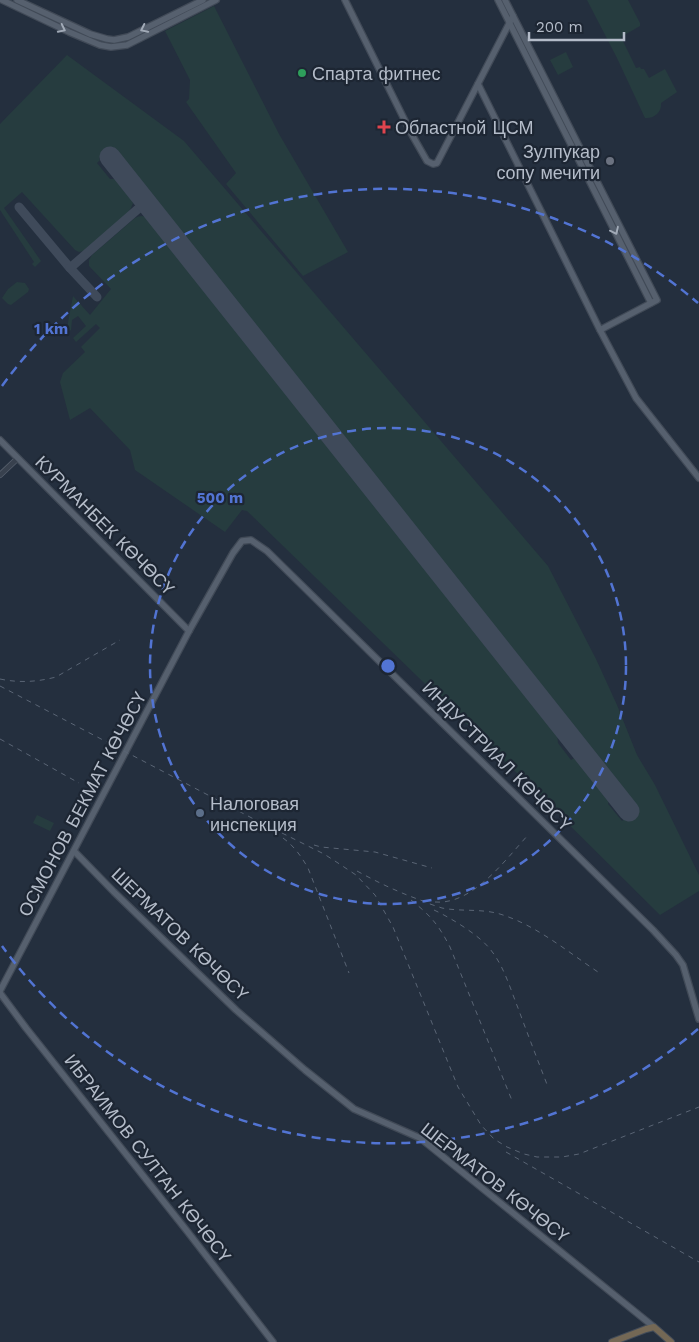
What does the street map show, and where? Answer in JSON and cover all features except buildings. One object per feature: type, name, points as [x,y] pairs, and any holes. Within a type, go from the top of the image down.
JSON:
[{"type":"highway","points":[[612,1342],[654,1327]]},
{"type":"highway","name":"ШЕРМАТОВ КӨЧӨСҮ","points":[[654,1327],[671,1342]]},
{"type":"main road","points":[[2,0],[87,40],[111,47],[127,45],[203,0]]},
{"type":"main road","points":[[17,0],[71,26],[108,40],[128,37],[216,0]]},
{"type":"main road","points":[[345,0],[411,133],[427,161],[433,164],[437,163],[513,16]]},
{"type":"main road","points":[[498,0],[560,115],[654,301],[600,330]]},
{"type":"main road","points":[[505,0],[528,54]]},
{"type":"main road","points":[[478,84],[600,330],[636,398],[699,478]]},
{"type":"main road","name":"КУРМАНБЕК КӨЧӨСҮ","points":[[0,440],[189,632]]},
{"type":"main road","name":"ИНДУСТРИАЛ КӨЧӨСҮ","points":[[242,541],[251,540],[267,551],[653,930],[676,955],[683,966],[699,1019]]},
{"type":"main road","name":"ОСМОНОВ БЕКМАТ КӨЧӨСҮ","points":[[0,992],[189,632],[233,553],[242,541]]},
{"type":"main road","name":"ШЕРМАТОВ КӨЧӨСҮ","points":[[74,851],[236,1010],[305,1070],[354,1109],[420,1138],[654,1327]]},
{"type":"main road","name":"ИБРАИМОВ СУЛТАН КӨЧӨСҮ","points":[[0,992],[26,1028],[273,1342]]},
{"type":"street","points":[[0,475],[18,458]]},
{"type":"green space","points":[[587,0],[628,0],[640,26],[621,37],[636,68],[644,69],[649,78],[665,69],[677,92],[661,103],[659,112],[654,116],[645,118]]},
{"type":"green space","points":[[22,4],[116,42],[123,41],[168,21],[131,41],[119,45],[109,44],[70,30],[21,6]]},
{"type":"green space","points":[[214,6],[279,134],[348,252],[303,276],[226,184],[236,173],[186,102],[189,99],[190,80],[165,31]]},
{"type":"green space","points":[[566,52],[573,67],[558,75],[550,60]]},
{"type":"green space","points":[[67,55],[184,141],[548,566],[596,659],[637,755],[655,785],[699,875],[699,891],[660,915],[247,511],[242,510],[225,532],[135,470],[130,450],[90,408],[70,420],[60,382],[63,373],[85,352],[81,347],[100,328],[96,324],[76,342],[73,338],[86,326],[78,316],[72,320],[71,330],[66,333],[73,296],[90,315],[111,289],[89,266],[89,260],[92,255],[135,218],[144,216],[557,734],[558,743],[571,760],[576,757],[609,799],[608,804],[622,821],[637,809],[113,147],[99,158],[100,160],[97,163],[110,179],[117,180],[131,196],[133,203],[127,214],[84,251],[79,252],[75,250],[22,192],[4,208],[41,261],[35,267],[32,264],[34,262],[0,210],[0,124]]},
{"type":"green space","points":[[17,282],[25,283],[29,289],[28,292],[11,305],[8,304],[2,298],[8,289]]},
{"type":"green space","points":[[37,815],[54,823],[50,831],[33,823]]},
{"type":"taxiway","points":[[70,268],[146,202]]},
{"type":"taxiway","points":[[19,207],[97,297]]},
{"type":"runway","points":[[110,157],[629,811]]},
{"type":"railway","points":[[0,679],[28,681],[56,677],[120,640]]},
{"type":"railway","points":[[0,686],[269,827]]},
{"type":"railway","points":[[0,739],[79,783]]},
{"type":"railway","points":[[264,824],[324,854],[356,875],[375,895],[393,927],[458,1087],[481,1125],[494,1139],[524,1154],[537,1157],[562,1157],[579,1154],[699,1107]]},
{"type":"railway","points":[[435,902],[449,901],[475,889],[499,868],[529,834]]},
{"type":"railway","points":[[283,838],[297,851],[308,868],[349,973]]},
{"type":"railway","points":[[314,845],[375,852],[432,868]]},
{"type":"railway","points":[[357,871],[381,884],[442,908],[495,913],[516,920],[554,941],[601,974]]},
{"type":"railway","points":[[411,900],[433,921],[442,932],[450,947],[513,1103]]},
{"type":"railway","points":[[434,910],[472,933],[495,956],[506,977],[548,1087]]},
{"type":"railway","points":[[506,1152],[699,1262]]},
{"type":"place","name":"Спарта фитнес","points":[[302,73]]},
{"type":"place","name":"Областной ЦСМ","points":[[384,127]]},
{"type":"place","name":"Зулпукар сопу мечити","points":[[610,161]]},
{"type":"place","name":"Налоговая инспекция","points":[[200,813]]}]
